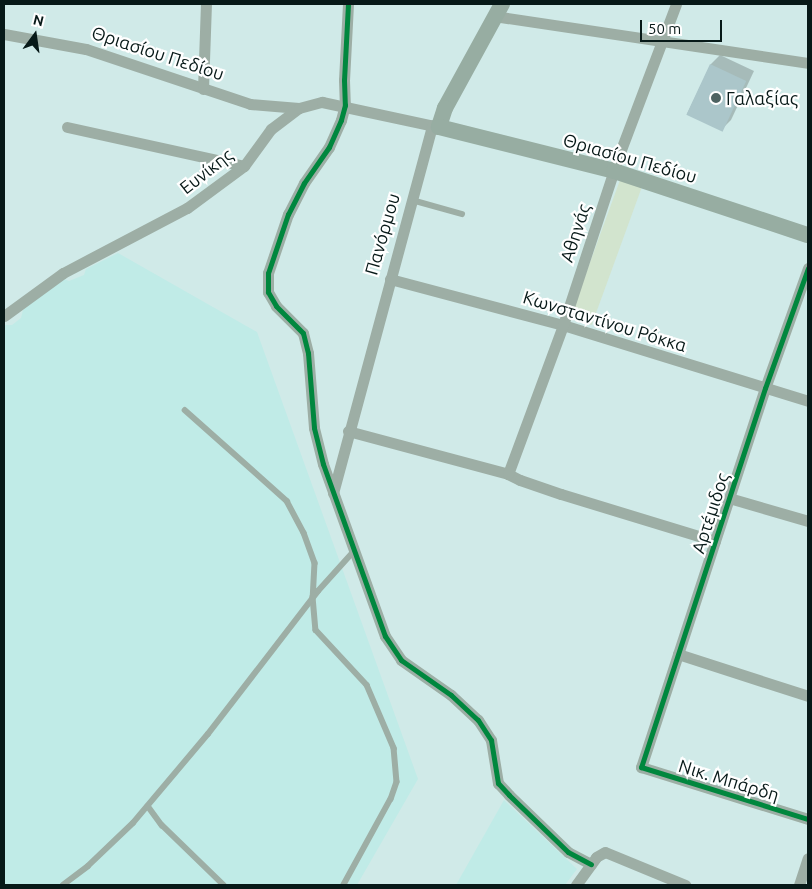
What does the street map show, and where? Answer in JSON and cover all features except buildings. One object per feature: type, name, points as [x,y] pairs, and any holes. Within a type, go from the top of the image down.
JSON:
[{"type":"main road","name":"Πανόρμου","points":[[437,124],[498,10]]},
{"type":"main road","name":"Θριασίου Πεδίου","points":[[437,124],[615,167],[808,224]]},
{"type":"main road","name":"Θριασίου Πεδίου","points":[[615,167],[808,235]]},
{"type":"street","points":[[203,89],[206,4]]},
{"type":"street","points":[[348,4],[344,80],[345,105],[341,120],[329,147],[304,183],[288,214],[268,273],[268,292],[276,306],[303,333],[308,353],[314,428],[332,493],[385,636],[401,660],[451,695],[478,720],[491,740],[498,783],[568,852],[591,864]]},
{"type":"street","name":"Αθηνάς","points":[[508,474],[563,325],[615,167],[676,4]]},
{"type":"street","points":[[498,10],[661,41],[808,64]]},
{"type":"street","name":"Θριασίου Πεδίου","points":[[4,34],[86,50],[250,104],[299,108]]},
{"type":"street","name":"Ευνίκης","points":[[4,316],[63,273],[187,208],[244,166],[271,129],[299,108],[322,102],[437,124]]},
{"type":"street","name":"Πανόρμου","points":[[332,493],[412,200],[437,124]]},
{"type":"street","points":[[67,127],[244,166]]},
{"type":"street","name":"Αρτέμιδος","points":[[641,767],[765,388],[808,268]]},
{"type":"street","name":"Κωνσταντίνου Ρόκκα","points":[[390,279],[563,325],[808,401]]},
{"type":"street","points":[[348,430],[508,474],[561,494],[715,541]]},
{"type":"street","points":[[729,498],[808,521]]},
{"type":"street","points":[[678,654],[808,696]]},
{"type":"street","name":"Νικ. Μπάρδη","points":[[641,767],[808,819]]},
{"type":"street","points":[[576,885],[596,857],[605,852],[685,885]]},
{"type":"street","points":[[800,885],[808,858]]},
{"type":"lane","points":[[412,200],[462,214]]},
{"type":"lane","points":[[185,410],[286,501],[304,533],[315,563],[313,597],[316,630],[322,639],[343,657],[367,685],[394,748],[397,782],[391,799],[344,885]]},
{"type":"lane","points":[[68,884],[148,806],[208,734],[313,597],[354,551]]},
{"type":"lane","points":[[148,806],[162,825],[224,885]]},
{"type":"shaded area","points":[[118,253],[257,332],[418,779],[357,885],[4,885],[4,325],[12,325],[21,318],[23,310],[51,287],[64,279],[69,281],[84,275],[86,269]]},
{"type":"shaded area","points":[[504,800],[577,869],[565,885],[456,885]]},
{"type":"green space","points":[[620,180],[642,188],[592,325],[570,317]]},
{"type":"cycle path","points":[[348,4],[344,80],[345,105],[341,120],[329,147],[304,183],[288,214],[268,273],[268,292],[276,306],[303,333],[308,353],[314,428],[323,464],[385,636],[401,660],[451,695],[478,720],[491,740],[498,783],[568,852],[591,864]]},
{"type":"cycle path","points":[[808,268],[765,388],[641,767],[808,819]]},
{"type":"place","name":"Γαλαξίας","points":[[716,98]]}]
